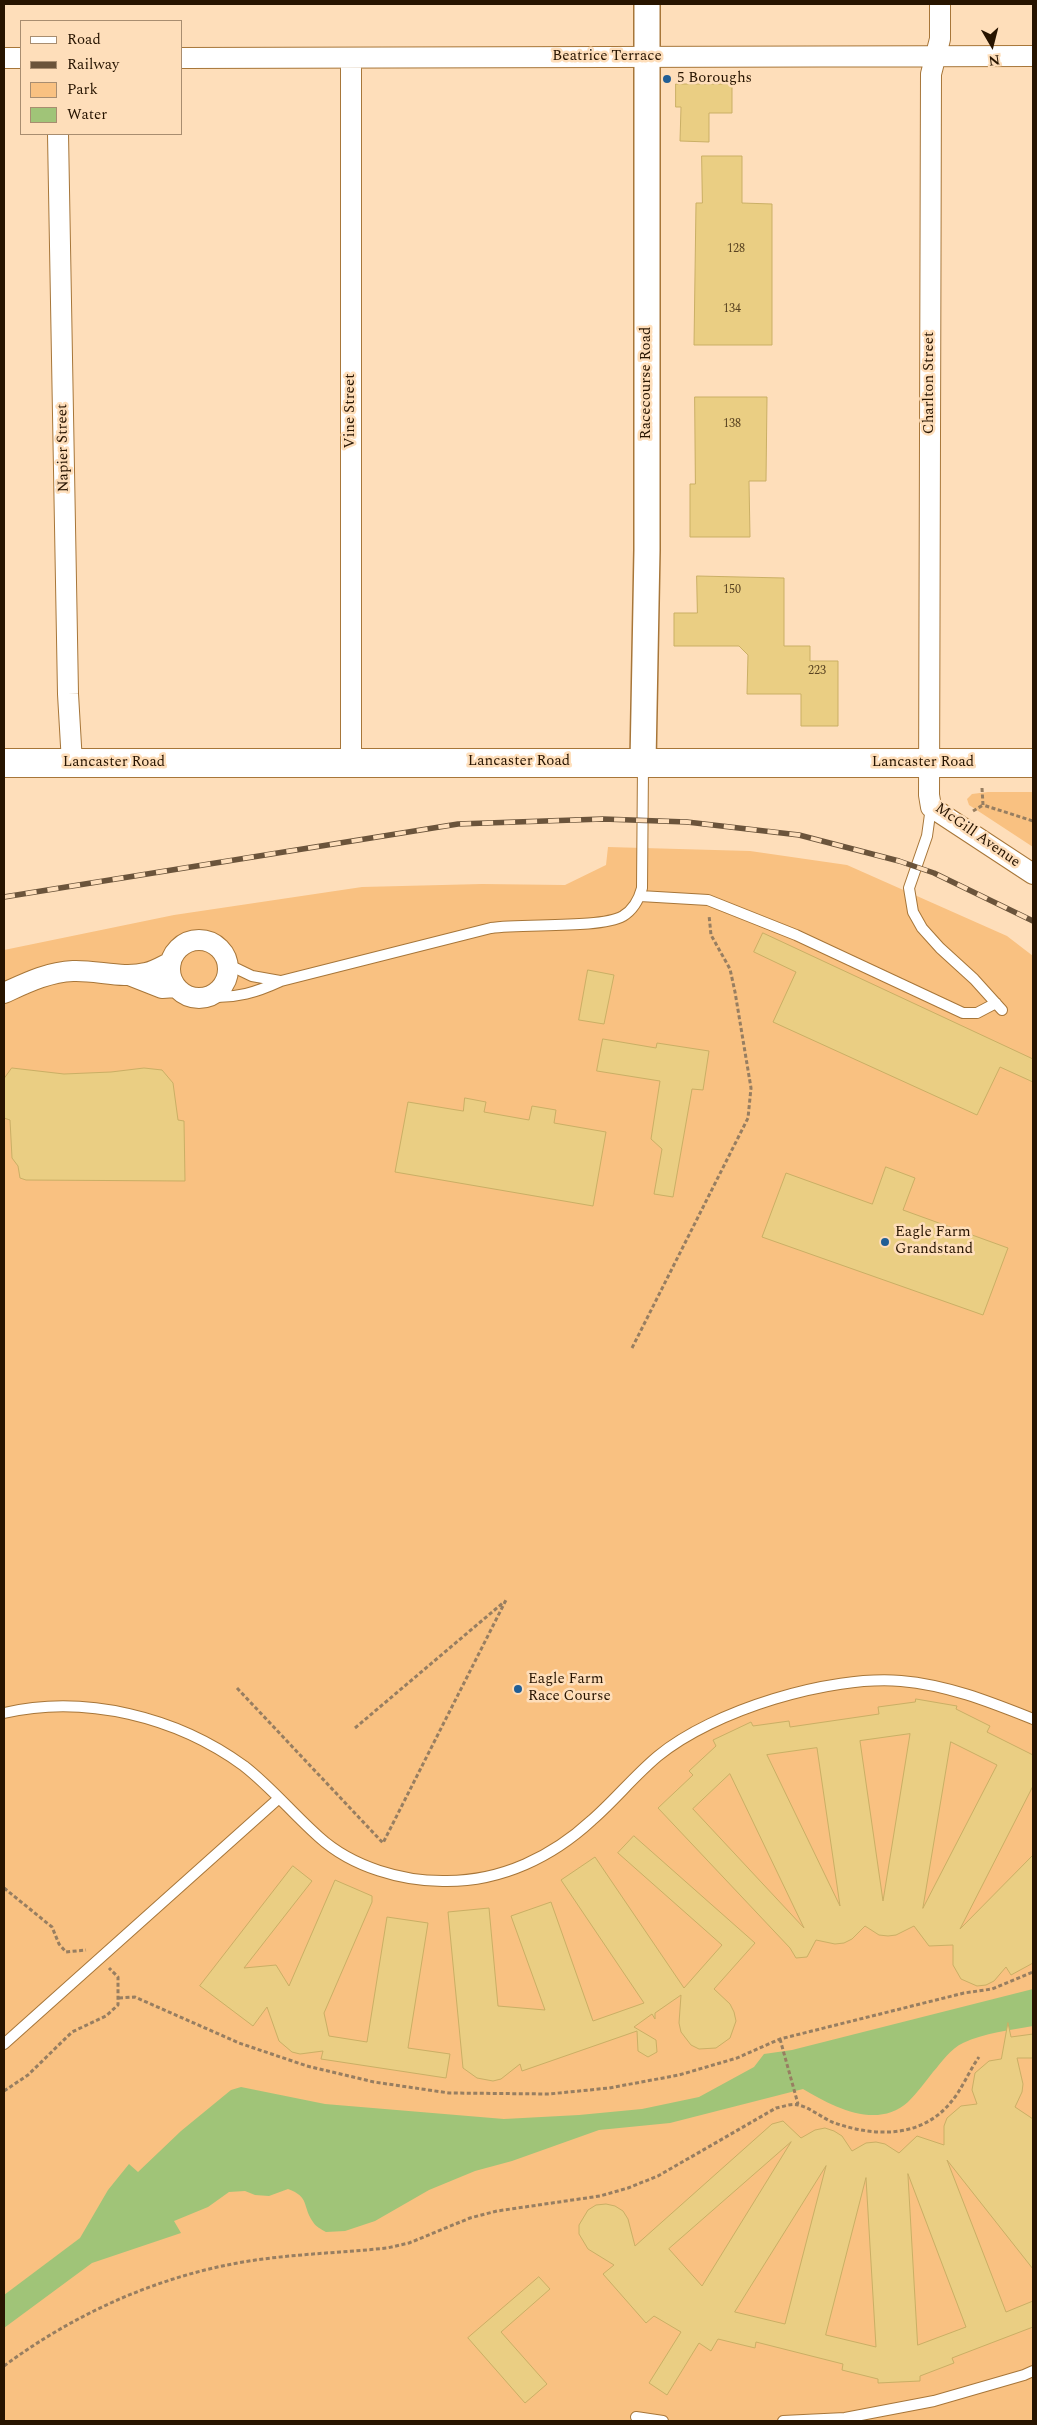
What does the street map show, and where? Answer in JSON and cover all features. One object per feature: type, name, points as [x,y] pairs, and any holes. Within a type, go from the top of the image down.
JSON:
[{"type":"main road","name":"Lancaster Road","points":[[4,763],[1033,763]]},
{"type":"street","name":"Racecourse Road","points":[[643,762],[646,560],[648,4]]},
{"type":"street","name":"Charlton Street","points":[[929,762],[931,74],[940,39],[940,4]]},
{"type":"street","name":"Beatrice Terrace","points":[[182,58],[1033,56]]},
{"type":"street","points":[[4,58],[20,58]]},
{"type":"street","name":"Vine Street","points":[[351,59],[351,762]]},
{"type":"street","name":"Napier Street","points":[[58,135],[68,684],[72,763]]},
{"type":"street","name":"McGill Avenue","points":[[929,762],[931,807],[1033,874]]},
{"type":"street","points":[[200,940],[218,947],[227,964],[228,974],[218,991],[209,996],[191,997],[176,987],[170,971],[171,962],[174,954],[181,946],[200,940]]},
{"type":"street","points":[[4,993],[33,980],[70,971],[88,970],[129,975],[145,974],[171,962]]},
{"type":"street","points":[[129,975],[162,988],[176,987]]},
{"type":"lane","points":[[209,996],[235,996],[258,991],[281,981],[491,928],[614,920],[630,911],[640,896],[644,876],[643,762]]},
{"type":"lane","points":[[640,896],[708,900],[796,935],[963,1013],[977,1013],[999,1007],[974,979],[940,948],[922,928],[913,912],[909,888],[927,836],[931,807]]},
{"type":"lane","points":[[227,964],[252,976],[281,981]]},
{"type":"lane","points":[[4,1714],[46,1707],[83,1708],[127,1714],[173,1726],[210,1743],[246,1768],[322,1840],[354,1860],[386,1873],[419,1879],[447,1881],[476,1879],[534,1862],[563,1845],[593,1819],[635,1776],[661,1753],[734,1713],[780,1697],[834,1683],[901,1681],[972,1694],[1033,1719]]},
{"type":"lane","points":[[4,2044],[278,1799]]},
{"type":"lane","points":[[783,2421],[845,2418],[934,2401],[1033,2371]]},
{"type":"lane","points":[[636,2417],[663,2421]]},
{"type":"path","points":[[982,788],[983,804]]},
{"type":"path","points":[[973,812],[983,804]]},
{"type":"path","points":[[983,804],[1033,821]]},
{"type":"path","points":[[632,1348],[748,1118],[751,1088],[735,992],[730,969],[711,935],[709,912]]},
{"type":"path","points":[[237,1688],[383,1843],[506,1600],[355,1728]]},
{"type":"path","points":[[120,1998],[136,1997],[239,2044],[307,2066],[374,2082],[448,2093],[549,2094],[609,2088],[679,2075],[737,2058],[780,2038],[964,1993],[992,1988],[1033,1972]]},
{"type":"path","points":[[780,2038],[798,2104]]},
{"type":"path","points":[[4,2366],[46,2337],[82,2317],[157,2284],[244,2262],[387,2248],[409,2243],[470,2218],[497,2211],[600,2196],[628,2188],[658,2176],[776,2108],[798,2104],[853,2130],[879,2134],[909,2130],[933,2119],[952,2102],[979,2057]]},
{"type":"green space","points":[[1033,792],[1033,847],[969,805],[967,799],[972,794]]},
{"type":"green space","name":"Eagle Farm Race Course","points":[[608,847],[750,851],[847,865],[1007,936],[1033,956],[1033,2421],[4,2421],[4,950],[174,915],[362,887],[482,884],[565,885],[606,865]]},
{"type":"water","points":[[1033,1989],[1033,2026],[989,2034],[958,2046],[946,2056],[908,2102],[896,2110],[883,2114],[855,2113],[828,2103],[803,2089],[670,2123],[599,2130],[512,2161],[475,2171],[429,2190],[375,2221],[345,2231],[326,2232],[317,2227],[300,2195],[288,2189],[269,2196],[255,2195],[245,2191],[229,2192],[208,2207],[174,2221],[181,2233],[92,2263],[4,2328],[4,2295],[80,2238],[108,2190],[129,2164],[138,2172],[181,2131],[231,2090],[241,2087],[325,2104],[504,2119],[642,2109],[699,2097],[754,2067],[764,2054],[792,2050]]},
{"type":"building","points":[[676,84],[732,84],[732,113],[709,113],[709,142],[680,141],[681,107],[676,107]]},
{"type":"building","points":[[702,156],[742,156],[742,203],[772,204],[772,345],[694,345],[696,203],[702,203]]},
{"type":"building","points":[[695,397],[767,397],[766,481],[749,481],[750,537],[690,537],[690,484],[695,484]]},
{"type":"building","points":[[697,576],[784,578],[784,646],[810,646],[810,661],[838,661],[838,726],[801,726],[801,694],[747,694],[748,655],[739,646],[674,646],[674,613],[697,613]]},
{"type":"building","points":[[763,933],[1033,1059],[1033,1082],[1000,1067],[977,1115],[773,1022],[796,972],[754,952]]},
{"type":"building","points":[[588,970],[614,975],[604,1024],[579,1020]]},
{"type":"building","points":[[603,1039],[656,1048],[657,1043],[709,1051],[703,1090],[692,1089],[673,1197],[654,1194],[662,1149],[651,1139],[660,1081],[597,1071]]},
{"type":"building","points":[[12,1068],[64,1074],[111,1072],[144,1068],[162,1070],[173,1083],[178,1120],[184,1121],[185,1181],[26,1180],[20,1178],[18,1166],[12,1158],[10,1120],[4,1118],[4,1079]]},
{"type":"building","points":[[465,1098],[486,1102],[484,1112],[529,1120],[532,1106],[556,1110],[554,1123],[606,1132],[593,1206],[395,1172],[408,1102],[463,1111]]},
{"type":"building","name":"Eagle Farm Grandstand","points":[[886,1167],[915,1178],[903,1210],[1008,1248],[983,1315],[762,1237],[786,1173],[872,1204]]},
{"type":"building","points":[[916,1699],[957,1706],[956,1709],[990,1726],[987,1732],[1033,1755],[1033,1786],[960,1929],[1033,1855],[1033,1963],[1011,1975],[1006,1967],[994,1981],[986,1985],[977,1986],[961,1979],[953,1965],[953,1945],[929,1946],[914,1926],[896,1935],[888,1936],[879,1935],[865,1926],[852,1939],[844,1943],[835,1944],[816,1940],[807,1957],[796,1958],[790,1948],[658,1808],[693,1775],[689,1771],[716,1746],[713,1740],[751,1722],[753,1726],[789,1721],[790,1727],[879,1714],[878,1707],[915,1702]],"holes":[[[910,1734],[883,1901],[860,1741]],[[951,1742],[997,1765],[923,1908]],[[817,1748],[840,1906],[767,1755]],[[730,1774],[804,1928],[693,1809]]]},
{"type":"building","points":[[634,1836],[755,1943],[714,1989],[730,2004],[734,2012],[736,2021],[730,2038],[716,2048],[699,2049],[691,2045],[681,2032],[679,2023],[681,1995],[655,2013],[655,2019],[652,2014],[634,2027],[656,2040],[657,2052],[648,2057],[638,2051],[637,2031],[522,2071],[520,2064],[501,2079],[493,2081],[477,2078],[463,2068],[448,1912],[489,1908],[498,2006],[545,2010],[511,1916],[551,1902],[593,2021],[644,2003],[561,1880],[595,1857],[684,1988],[722,1945],[618,1853]]},
{"type":"building","points":[[293,1866],[312,1881],[244,1968],[276,1965],[289,1986],[335,1880],[372,1896],[372,1902],[324,2013],[329,2036],[367,2042],[387,1917],[428,1923],[408,2048],[450,2054],[446,2078],[321,2059],[323,2051],[300,2054],[292,2052],[279,2041],[267,2007],[253,2026],[200,1986]]},
{"type":"building","points":[[1008,2023],[1011,2037],[1033,2034],[1033,2058],[1017,2058],[1023,2084],[1022,2092],[1015,2107],[1033,2119],[1033,2269],[947,2160],[1006,2312],[1033,2301],[1033,2327],[952,2358],[954,2363],[920,2376],[920,2381],[878,2383],[878,2379],[842,2370],[843,2364],[756,2342],[755,2348],[718,2339],[711,2351],[699,2343],[667,2395],[649,2383],[681,2332],[654,2316],[646,2323],[603,2274],[614,2265],[588,2249],[579,2234],[579,2225],[588,2210],[596,2205],[606,2204],[615,2206],[623,2211],[628,2219],[635,2246],[772,2124],[783,2121],[801,2138],[815,2130],[825,2128],[834,2131],[842,2136],[852,2151],[866,2143],[876,2142],[885,2144],[899,2153],[917,2136],[944,2145],[944,2126],[947,2118],[961,2106],[977,2104],[972,2090],[975,2073],[989,2061],[1001,2059]],"holes":[[[791,2142],[702,2286],[669,2249]],[[826,2166],[785,2324],[735,2312]],[[908,2174],[966,2327],[918,2345]],[[866,2178],[876,2347],[826,2335]]]},
{"type":"building","points":[[539,2277],[550,2289],[501,2332],[547,2384],[525,2403],[468,2338]]},
{"type":"railway","points":[[4,897],[458,824],[603,819],[687,822],[799,835],[899,861],[934,873],[1033,921]]},
{"type":"place","name":"5 Boroughs","points":[[667,79]]},
{"type":"place","name":"Eagle Farm Grandstand","points":[[885,1242]]},
{"type":"place","name":"Eagle Farm Race Course","points":[[518,1689]]}]
